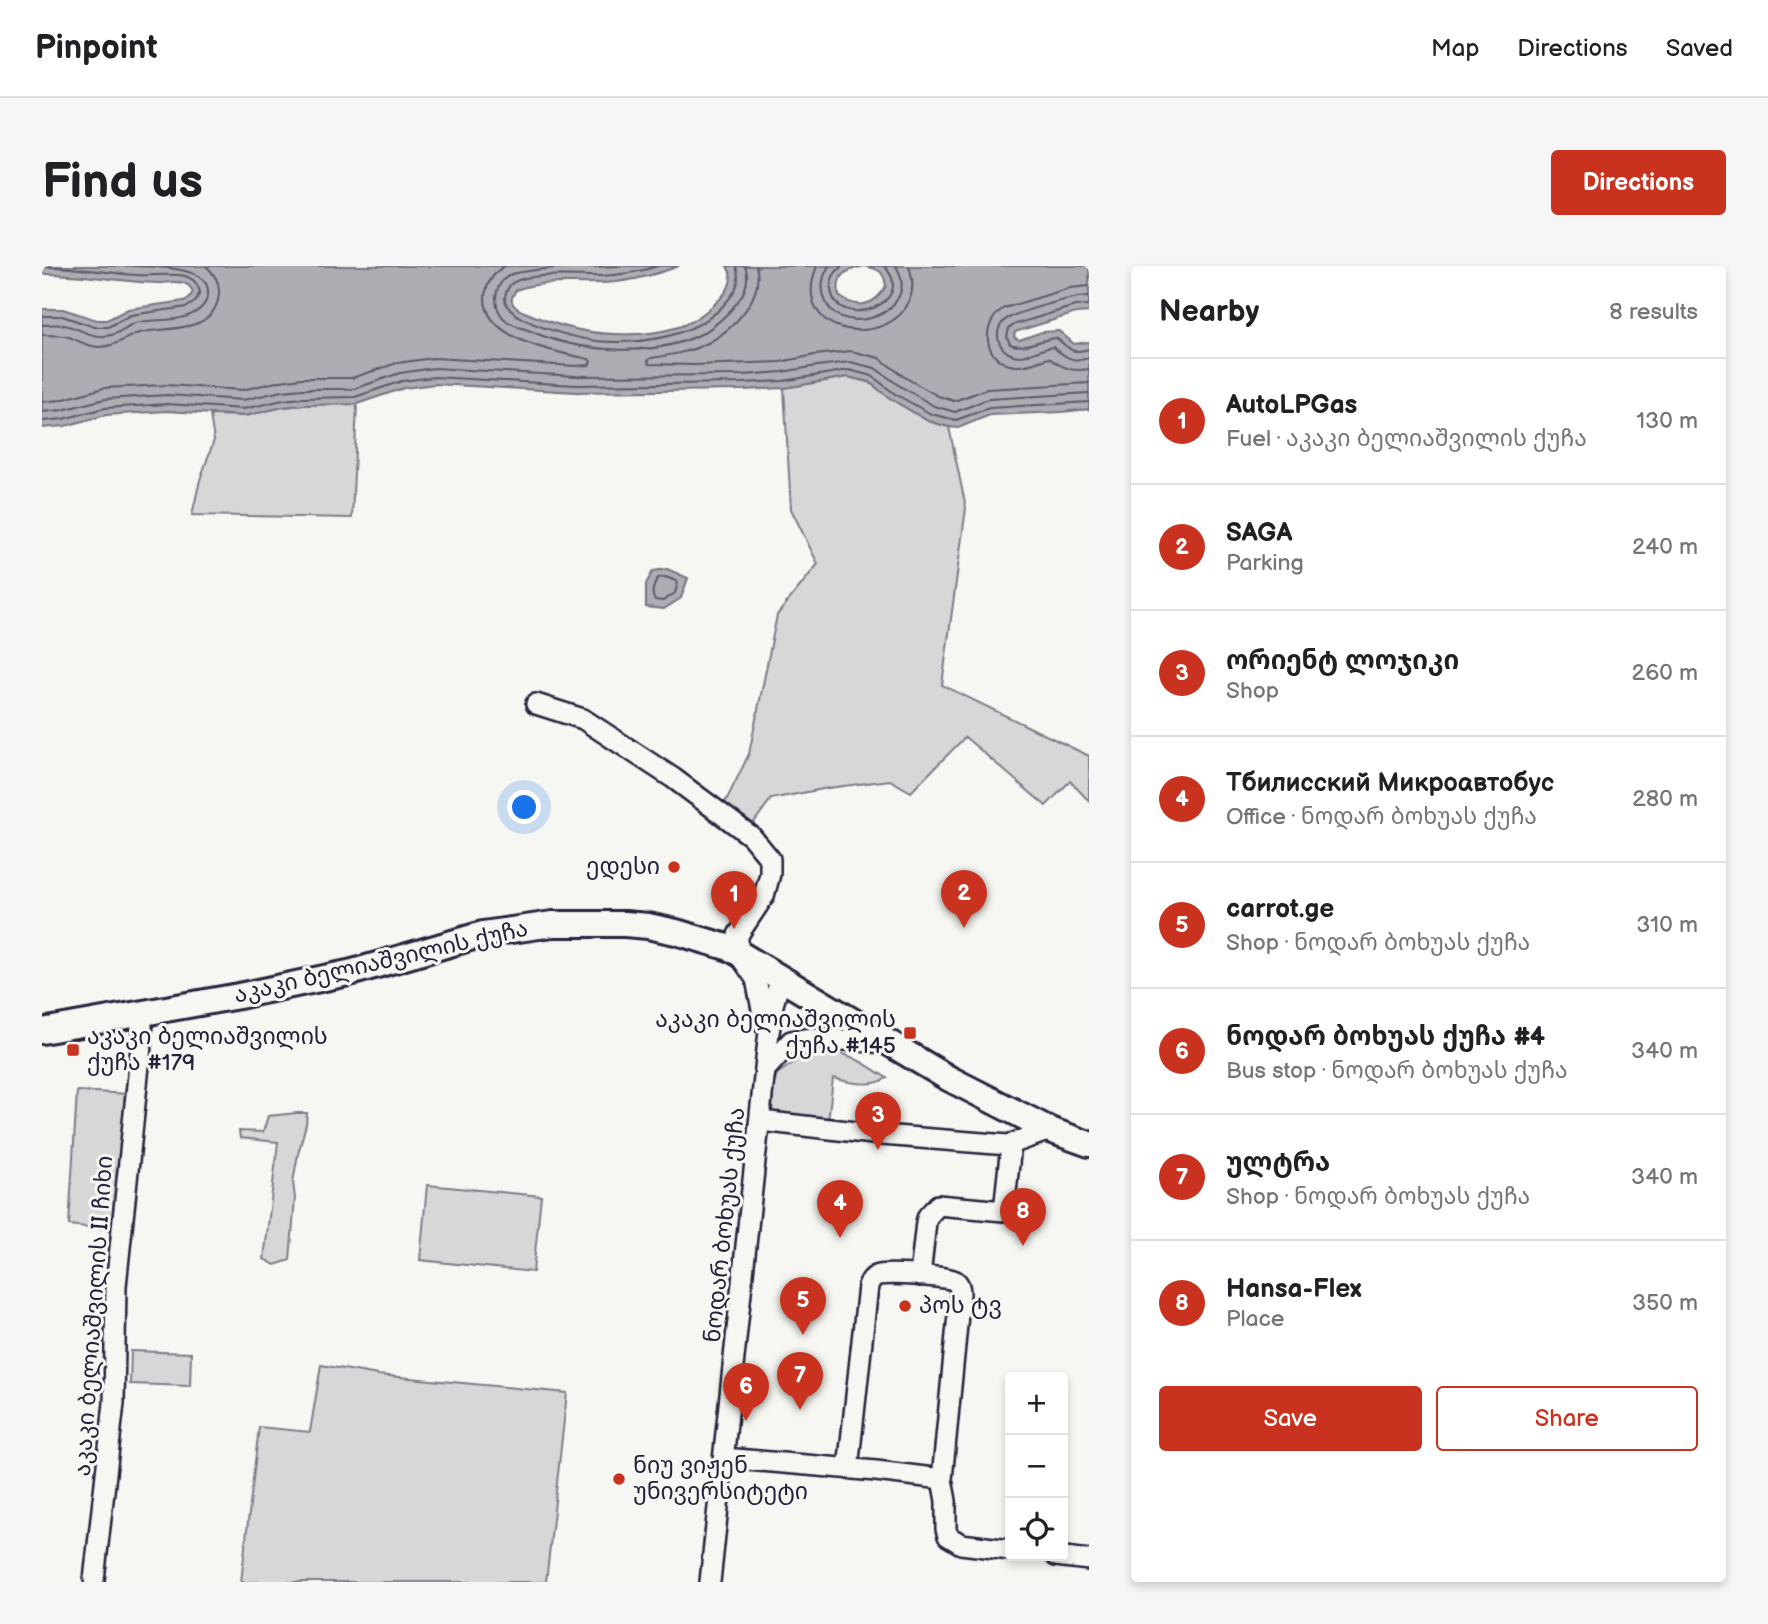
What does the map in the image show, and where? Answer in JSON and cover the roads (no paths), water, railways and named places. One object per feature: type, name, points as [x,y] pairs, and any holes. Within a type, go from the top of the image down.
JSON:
[{"type":"main road","name":"აკაკი ბელიაშვილის ქუჩა","points":[[42,1031],[239,996],[353,972],[483,934],[553,924],[648,926],[730,948],[948,1078],[1049,1130],[1089,1144]]},
{"type":"street","points":[[537,704],[583,719],[673,778],[751,836],[770,859],[770,874],[764,896],[738,935],[738,953],[755,979],[768,1040]]},
{"type":"street","points":[[768,1040],[780,977]]},
{"type":"street","name":"აკაკი ბელიაშვილის II ჩიხი","points":[[94,1580],[114,1404],[116,1286],[142,1040],[142,1013]]},
{"type":"street","points":[[766,1069],[791,1041],[813,1038],[890,1043]]},
{"type":"street","name":"ნოდარ ბოხუას ქუჩა","points":[[710,1582],[768,1040]]},
{"type":"street","points":[[761,1121],[882,1135],[1011,1144],[1049,1130]]},
{"type":"street","points":[[920,1276],[926,1223],[928,1216],[938,1205],[1003,1210],[1011,1144]]},
{"type":"street","points":[[848,1469],[868,1286],[871,1279],[878,1275],[954,1280],[960,1289],[942,1479],[946,1501],[946,1529],[948,1535],[961,1544],[1005,1549]]},
{"type":"street","points":[[724,1458],[942,1479]]},
{"type":"street","points":[[1068,1557],[1089,1560]]},
{"type":"water","points":[[42,266],[679,266],[619,282],[536,285],[516,290],[512,297],[513,304],[519,310],[559,325],[604,334],[630,334],[675,328],[699,316],[720,299],[728,288],[731,275],[727,266],[864,266],[1089,266],[1089,312],[1076,313],[1015,332],[1014,337],[1019,340],[1042,332],[1059,331],[1074,344],[1089,342],[1089,409],[990,415],[958,428],[928,421],[869,382],[848,377],[784,388],[744,390],[576,392],[435,384],[404,388],[357,404],[283,407],[245,416],[167,411],[106,415],[65,426],[42,428],[42,309],[63,309],[97,320],[107,320],[128,309],[184,301],[193,292],[189,285],[180,282],[158,283],[42,274]],"holes":[[[864,266],[877,270],[884,277],[886,286],[882,293],[865,304],[852,303],[839,296],[840,278],[847,272]]]},
{"type":"water","points":[[667,569],[688,578],[681,598],[664,609],[646,607],[646,584],[653,571]]},
{"type":"place","name":"ედესი","points":[[674,867]]},
{"type":"place","name":"SAGA","points":[[964,928]]},
{"type":"place","name":"AutoLPGas","points":[[734,929]]},
{"type":"place","name":"აკაკი ბელიაშვილის ქუჩა #145","points":[[910,1033]]},
{"type":"place","name":"აკაკი ბელიაშვილის ქუჩა #179","points":[[73,1050]]},
{"type":"place","name":"ორიენტ ლოჯიკი","points":[[878,1150]]},
{"type":"place","name":"Тбилисский Микроавтобус","points":[[840,1238]]},
{"type":"place","name":"Hansa-Flex","points":[[1023,1246]]},
{"type":"place","name":"პოს ტვ","points":[[905,1306]]},
{"type":"place","name":"carrot.ge","points":[[803,1335]]},
{"type":"place","name":"ულტრა","points":[[800,1410]]},
{"type":"place","name":"ნოდარ ბოხუას ქუჩა #4","points":[[746,1421]]},
{"type":"place","name":"ნიუ ვიჟენ უნივერსიტეტი","points":[[619,1479]]}]
